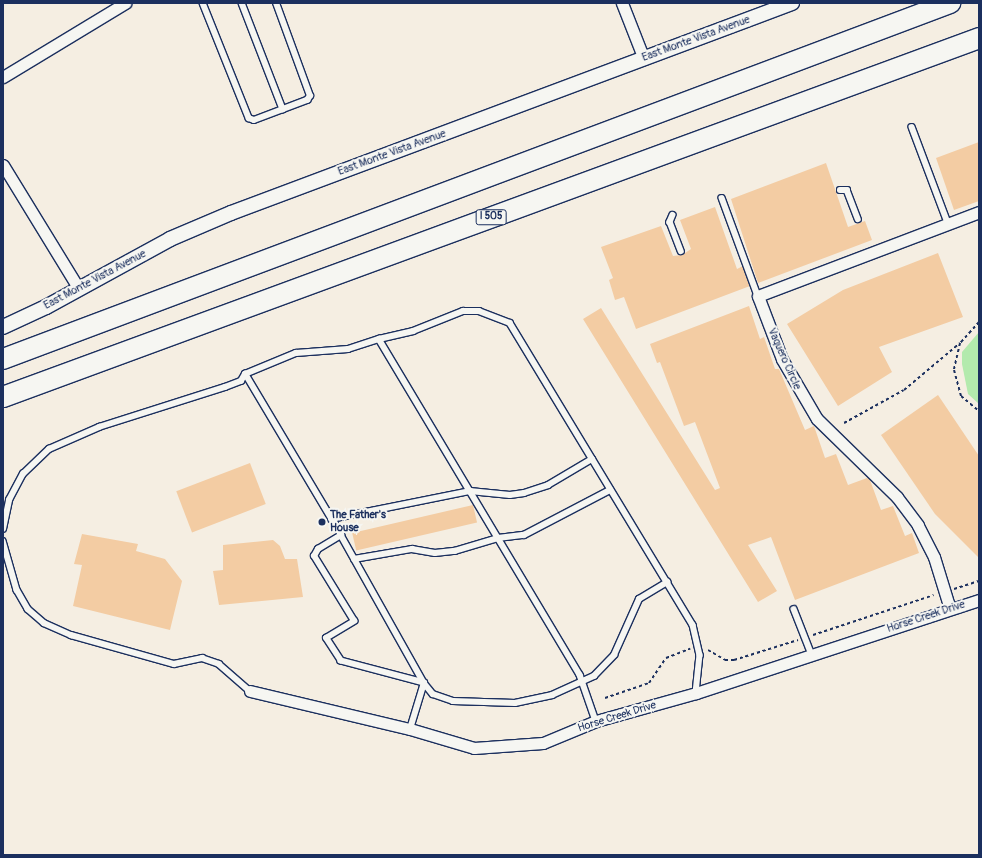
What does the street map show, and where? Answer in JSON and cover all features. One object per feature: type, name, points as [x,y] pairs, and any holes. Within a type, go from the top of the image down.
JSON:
[{"type":"highway","points":[[3,359],[950,3]]},
{"type":"highway","name":"I 505","points":[[3,397],[979,38]]},
{"type":"street","points":[[3,77],[125,3]]},
{"type":"street","points":[[622,3],[644,59]]},
{"type":"street","name":"East Monte Vista Avenue","points":[[3,327],[79,289],[170,239],[231,213],[644,59],[776,6],[792,3]]},
{"type":"street","points":[[3,165],[79,289]]},
{"type":"street","points":[[758,296],[979,212]]},
{"type":"street","name":"Vaquero Circle","points":[[758,296],[782,359],[798,391],[817,419],[909,511],[934,557],[950,608]]},
{"type":"street","name":"Horse Creek Drive","points":[[250,691],[410,728],[474,748],[544,743],[596,721],[696,693],[950,608],[979,600]]},
{"type":"lane","points":[[203,3],[248,118],[254,120],[307,100],[310,96],[276,3]]},
{"type":"lane","points":[[242,3],[283,109]]},
{"type":"lane","points":[[912,127],[948,223]]},
{"type":"lane","points":[[840,190],[847,190],[858,219]]},
{"type":"lane","points":[[722,198],[758,296]]},
{"type":"lane","points":[[673,215],[670,222],[681,251]]},
{"type":"lane","points":[[3,529],[9,500],[23,474],[49,449],[99,427],[241,381],[245,374],[296,353],[348,349],[413,330],[463,311],[479,310],[510,323],[667,582],[692,626],[699,648],[696,693]]},
{"type":"lane","points":[[379,339],[582,680],[596,721]]},
{"type":"lane","points":[[245,374],[341,535],[424,683],[441,698],[502,704],[552,695],[582,680],[594,676],[614,655],[639,599],[667,582]]},
{"type":"lane","points":[[331,519],[470,491],[510,495],[524,493],[548,486],[592,459]]},
{"type":"lane","points":[[354,559],[412,550],[435,553],[455,551],[498,538],[537,530],[610,490]]},
{"type":"lane","points":[[341,535],[318,549],[314,556],[354,621],[326,638],[341,661],[424,683]]},
{"type":"lane","points":[[3,541],[16,590],[28,609],[44,623],[70,635],[174,664],[202,658],[219,664],[250,691]]},
{"type":"lane","points":[[794,609],[812,655]]},
{"type":"lane","points":[[410,728],[424,683]]},
{"type":"path","points":[[844,423],[904,390],[960,343],[979,322]]},
{"type":"path","points":[[960,343],[954,370],[957,384],[961,396],[979,411]]},
{"type":"path","points":[[605,698],[645,685],[666,658],[686,650],[705,648],[725,660],[734,660],[979,581]]},
{"type":"green space","points":[[979,332],[979,404],[968,394],[962,364],[962,352]]},
{"type":"building","points":[[979,142],[979,201],[954,210],[936,158]]},
{"type":"building","points":[[826,163],[848,227],[865,221],[872,240],[758,283],[731,199]]},
{"type":"building","points":[[715,207],[737,269],[743,266],[750,286],[636,329],[624,297],[615,300],[609,280],[613,278],[601,247],[661,226],[673,256],[682,255],[691,249],[680,220]]},
{"type":"building","points":[[938,253],[963,317],[879,347],[892,372],[838,406],[787,324],[843,290]]},
{"type":"building","points":[[749,306],[760,339],[764,337],[775,369],[779,369],[805,430],[814,426],[825,458],[836,454],[848,485],[867,478],[870,480],[881,510],[893,506],[905,536],[912,533],[919,553],[795,600],[771,537],[748,545],[777,591],[758,602],[583,319],[601,308],[715,490],[720,488],[695,422],[684,426],[660,362],[657,363],[650,344]]},
{"type":"building","points":[[938,395],[979,456],[979,558],[935,514],[881,435]]},
{"type":"building","points":[[250,463],[266,504],[192,532],[176,491]]},
{"type":"building","points":[[473,505],[477,523],[356,550],[352,533]]},
{"type":"building","points":[[82,534],[138,544],[136,551],[165,559],[182,581],[170,630],[73,606],[82,565],[74,564]]},
{"type":"building","points":[[273,540],[280,546],[285,559],[297,559],[303,597],[219,605],[213,571],[223,570],[223,545]]},
{"type":"place","name":"The Father's House","points":[[322,522]]}]
